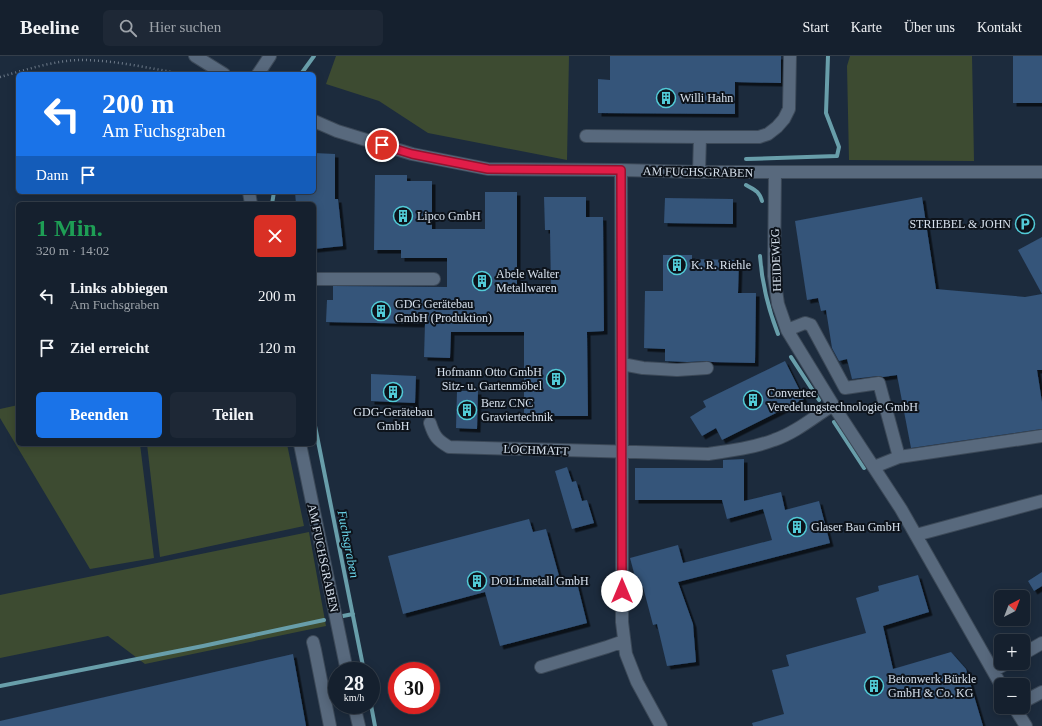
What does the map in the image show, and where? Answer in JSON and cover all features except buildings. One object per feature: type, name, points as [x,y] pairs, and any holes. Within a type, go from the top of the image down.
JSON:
[{"type":"street","points":[[195,56],[220,72]]},
{"type":"street","points":[[259,72],[270,56]]},
{"type":"street","points":[[586,136],[700,137],[759,136],[768,134],[784,119],[789,109],[790,56]]},
{"type":"street","name":"AM FUCHSGRABEN","points":[[316,121],[337,131],[412,154],[488,169],[699,172],[1042,172]]},
{"type":"street","points":[[699,172],[700,137]]},
{"type":"street","points":[[621,170],[622,622],[626,654],[637,682],[661,726]]},
{"type":"street","name":"HEIDEWEG","points":[[775,172],[774,276],[778,304],[788,330],[831,401],[901,509],[997,678]]},
{"type":"street","points":[[316,279],[434,279]]},
{"type":"street","points":[[788,330],[805,323],[811,325],[845,388]]},
{"type":"street","points":[[622,364],[643,368],[677,370],[707,368]]},
{"type":"street","points":[[622,453],[708,454],[746,448],[775,440],[794,431],[845,388],[879,383],[899,457]]},
{"type":"street","name":"LOCHMATT","points":[[430,422],[433,433],[442,443],[449,447],[622,453]]},
{"type":"street","points":[[874,467],[899,457],[1042,436]]},
{"type":"street","name":"AM FUCHSGRABEN","points":[[300,446],[345,662]]},
{"type":"street","points":[[916,535],[1042,501]]},
{"type":"street","points":[[541,667],[624,641]]},
{"type":"street","points":[[313,642],[330,726]]},
{"type":"street","points":[[1030,650],[1042,643]]},
{"type":"street","points":[[1030,698],[1042,692]]},
{"type":"street","points":[[356,714],[359,726]]},
{"type":"street","points":[[1018,714],[1026,726]]},
{"type":"path","points":[[18,72],[50,63],[80,60],[111,62],[173,72]]},
{"type":"path","points":[[0,77],[16,73]]},
{"type":"green space","points":[[336,56],[569,56],[567,160],[428,133],[379,101],[326,84]]},
{"type":"green space","points":[[850,56],[972,56],[974,161],[849,160],[847,66]]},
{"type":"green space","points":[[16,405],[16,445],[0,418],[0,409]]},
{"type":"green space","points":[[17,446],[140,446],[154,558],[90,569]]},
{"type":"green space","points":[[147,446],[287,446],[304,526],[160,557]]},
{"type":"green space","points":[[309,532],[326,626],[145,664],[108,636],[0,658],[0,595]]},
{"type":"waterway","name":"Fuchsgraben","points":[[302,72],[314,56]]},
{"type":"waterway","points":[[746,159],[837,156],[839,147],[826,113],[828,56]]},
{"type":"waterway","points":[[746,185],[758,193],[762,201]]},
{"type":"waterway","name":"Fuchsgraben","points":[[272,202],[274,194]]},
{"type":"waterway","points":[[760,256],[766,296],[778,334]]},
{"type":"waterway","points":[[791,357],[819,400]]},
{"type":"waterway","points":[[834,422],[864,468]]},
{"type":"waterway","name":"Fuchsgraben","points":[[316,431],[362,662]]},
{"type":"waterway","points":[[343,616],[353,614]]},
{"type":"waterway","points":[[0,686],[203,646],[324,620]]},
{"type":"waterway","name":"Fuchsgraben","points":[[373,714],[375,726]]},
{"type":"place","name":"Willi Hahn","points":[[666,98]]},
{"type":"place","name":"Lipco GmbH","points":[[403,216]]},
{"type":"place","name":"STRIEBEL & JOHN","points":[[1025,224]]},
{"type":"place","name":"K. R. Riehle","points":[[677,265]]},
{"type":"place","name":"Abele Walter Metallwaren","points":[[482,281]]},
{"type":"place","name":"GDG Gerätebau GmbH (Produktion)","points":[[381,311]]},
{"type":"place","name":"Hofmann Otto GmbH Sitz- u. Gartenmöbel","points":[[556,379]]},
{"type":"place","name":"GDG-Gerätebau GmbH","points":[[393,392]]},
{"type":"place","name":"Convertec Veredelungstechnologie GmbH","points":[[753,400]]},
{"type":"place","name":"Benz CNC Graviertechnik","points":[[467,410]]},
{"type":"place","name":"Glaser Bau GmbH","points":[[797,527]]},
{"type":"place","name":"DOLLmetall GmbH","points":[[477,581]]},
{"type":"place","name":"Betonwerk Bürkle GmbH & Co. KG","points":[[874,686]]},
{"type":"route","points":[[382,145],[412,154],[488,169],[621,170],[622,591]]}]
